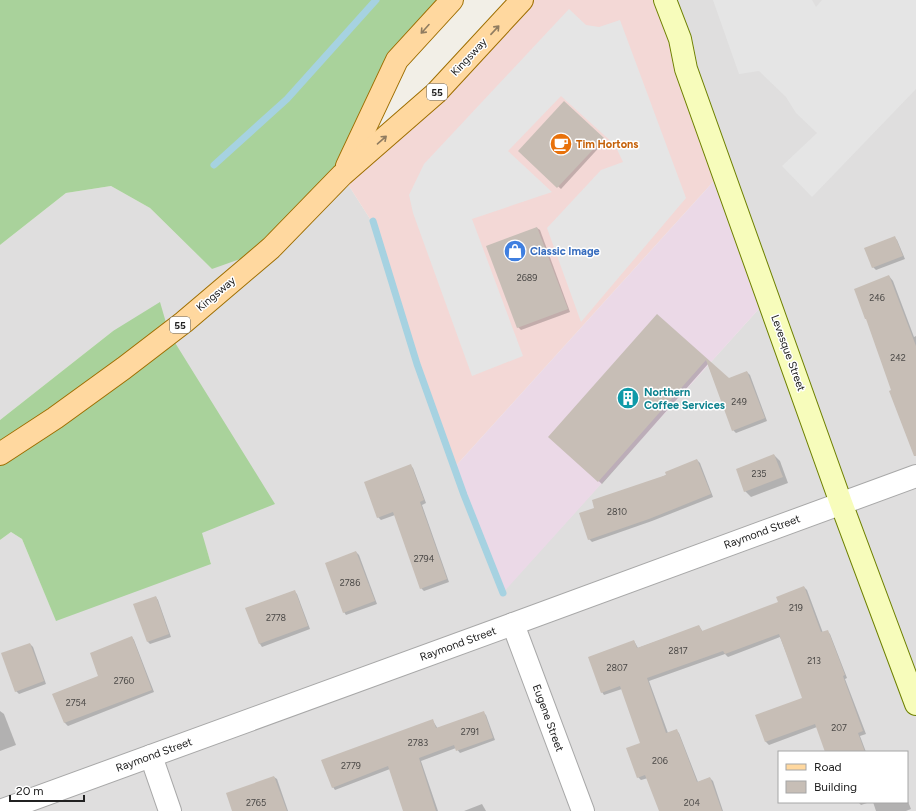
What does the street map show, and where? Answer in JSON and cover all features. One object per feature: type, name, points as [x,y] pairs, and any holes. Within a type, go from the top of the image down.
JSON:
[{"type":"main road","name":"Kingsway","points":[[342,175],[397,60],[452,0]]},
{"type":"main road","name":"Kingsway","points":[[0,454],[69,408],[184,322],[271,248],[342,175],[436,93],[522,0]]},
{"type":"street","name":"Levesque Street","points":[[665,0],[680,39],[686,69],[841,503],[916,704]]},
{"type":"street","name":"Raymond Street","points":[[0,811],[916,476]]},
{"type":"street","name":"Eugene Street","points":[[513,624],[582,811]]},
{"type":"street","points":[[151,756],[170,811]]},
{"type":"shaded area","points":[[522,0],[665,0],[722,172],[453,469],[415,364],[372,222],[342,175]]},
{"type":"shaded area","points":[[665,0],[916,0],[916,811],[0,811],[0,540],[11,532],[22,539],[56,620],[211,563],[201,533],[113,331],[0,420],[0,245],[66,193],[111,186],[150,208],[212,269],[342,175],[372,222],[415,364],[462,496],[502,593],[767,300]]},
{"type":"shaded area","points":[[713,0],[812,0],[816,7],[822,0],[916,0],[916,89],[812,197],[782,166],[817,133],[796,113],[786,97],[759,71],[739,74]]},
{"type":"shaded area","points":[[569,9],[586,25],[599,27],[620,20],[686,198],[581,322],[547,228],[601,170],[623,162],[615,145],[561,96],[508,151],[552,192],[472,219],[523,356],[472,376],[413,213],[409,195],[424,164]]},
{"type":"shaded area","points":[[722,172],[767,300],[502,594],[462,496],[453,469]]},
{"type":"green space","points":[[0,0],[452,0],[397,60],[342,175],[271,248],[212,269],[150,208],[111,186],[66,193],[0,245]]},
{"type":"green space","points":[[160,302],[169,333],[275,504],[202,533],[211,564],[56,621],[22,539],[11,532],[0,540],[0,420],[113,331]]},
{"type":"building","name":"Tim Hortons","points":[[564,101],[604,138],[557,188],[518,151]]},
{"type":"building","points":[[537,227],[568,309],[517,328],[486,246]]},
{"type":"building","points":[[895,236],[903,256],[872,268],[864,248]]},
{"type":"building","points":[[889,275],[916,346],[916,456],[914,456],[889,391],[891,390],[854,289]]},
{"type":"building","name":"Northern Coffee Services","points":[[657,314],[729,378],[747,371],[765,418],[732,431],[706,360],[598,482],[548,437]]},
{"type":"building","points":[[774,454],[783,477],[744,492],[736,469]]},
{"type":"building","points":[[697,459],[711,494],[649,519],[588,540],[579,513],[594,508],[592,500],[666,475],[665,472]]},
{"type":"building","points":[[411,464],[424,500],[420,502],[447,579],[420,589],[393,512],[377,518],[364,482]]},
{"type":"building","points":[[356,551],[375,601],[343,613],[325,563]]},
{"type":"building","points":[[804,586],[821,632],[828,630],[845,675],[843,676],[863,731],[858,733],[865,751],[825,751],[815,724],[765,742],[755,715],[802,698],[779,634],[725,654],[723,651],[647,678],[666,733],[677,729],[697,782],[710,777],[722,811],[659,811],[645,775],[637,778],[626,748],[640,743],[620,686],[601,693],[588,657],[634,640],[637,648],[699,625],[702,631],[778,602],[776,597]]},
{"type":"building","points":[[295,590],[308,626],[259,644],[245,608]]},
{"type":"building","points":[[156,596],[169,634],[147,642],[133,604]]},
{"type":"building","points":[[132,636],[152,690],[64,723],[52,694],[98,676],[90,653]]},
{"type":"building","points":[[30,643],[44,681],[15,692],[1,653]]},
{"type":"building","points":[[484,711],[493,738],[456,751],[454,745],[419,758],[436,811],[403,811],[388,766],[332,788],[321,760],[433,719],[436,728]]},
{"type":"building","points":[[274,776],[287,811],[232,811],[226,793]]},
{"type":"waterway","points":[[214,165],[287,99],[376,0]]},
{"type":"waterway","points":[[373,221],[417,364],[464,495],[503,593]]},
{"type":"place","name":"Tim Hortons","points":[[561,144]]},
{"type":"place","name":"Classic Image","points":[[515,251]]},
{"type":"place","name":"Northern Coffee Services","points":[[628,398]]}]
